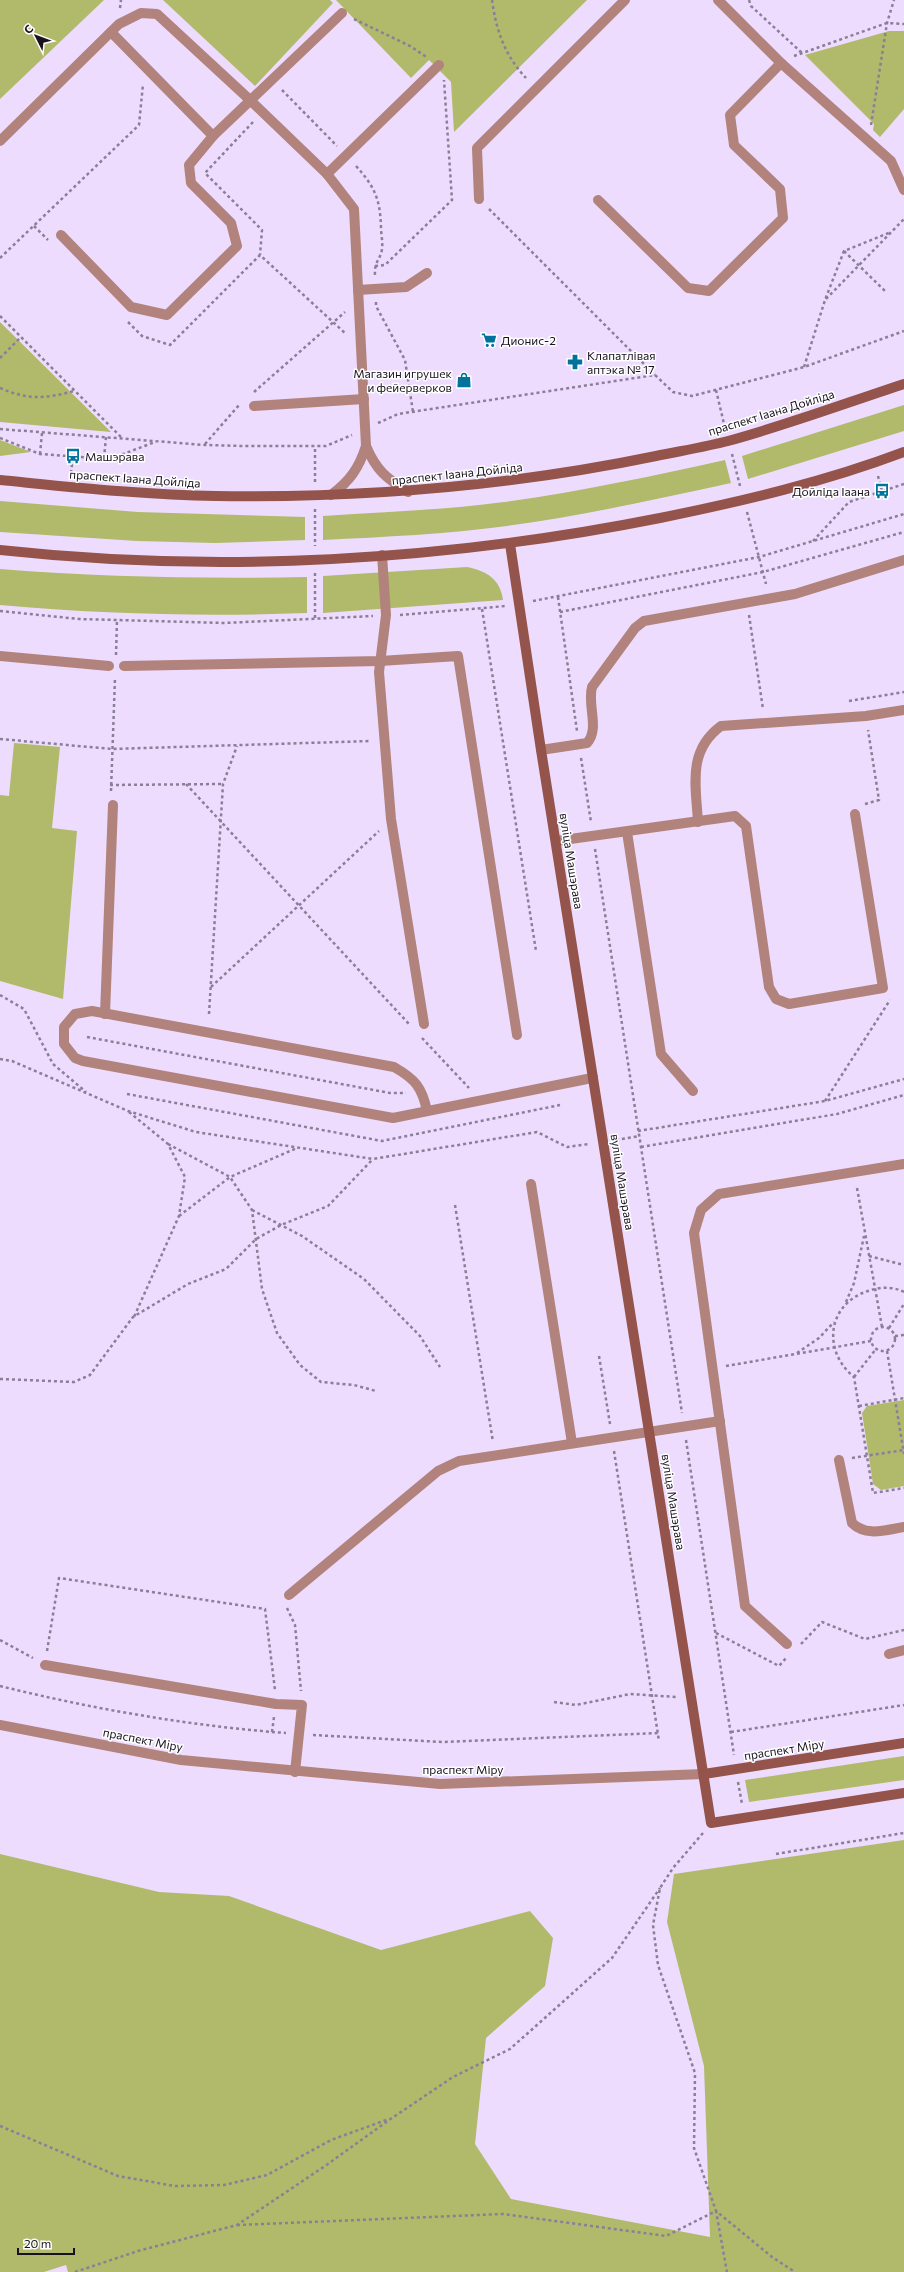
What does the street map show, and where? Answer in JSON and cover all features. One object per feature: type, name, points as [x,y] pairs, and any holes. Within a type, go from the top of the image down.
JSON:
[{"type":"main road","name":"праспект Іаана Дойліда","points":[[0,480],[69,487],[215,496],[331,495],[408,492],[508,482],[609,466],[729,440],[904,384]]},
{"type":"main road","points":[[0,550],[134,560],[214,562],[382,555],[510,544],[620,526],[744,501],[874,463],[904,452]]},
{"type":"main road","name":"вуліца Машэрава","points":[[510,544],[541,750],[711,1823]]},
{"type":"main road","name":"праспект Міру","points":[[704,1774],[904,1743]]},
{"type":"main road","points":[[711,1823],[904,1793]]},
{"type":"street","points":[[479,199],[477,148],[625,0]]},
{"type":"street","points":[[722,1],[781,62],[891,161],[904,190]]},
{"type":"street","points":[[0,141],[119,24],[141,13],[157,14],[263,112],[327,174],[354,209],[366,429],[366,446],[355,474],[345,485],[331,495]]},
{"type":"street","points":[[61,235],[131,307],[167,315],[236,246],[231,223],[191,183],[189,165],[214,136],[250,100],[342,13]]},
{"type":"street","points":[[111,32],[214,136]]},
{"type":"street","points":[[598,200],[688,288],[709,292],[783,218],[780,188],[734,145],[730,116],[781,62]]},
{"type":"street","points":[[327,174],[439,65]]},
{"type":"street","points":[[358,295],[406,288],[427,273]]},
{"type":"street","points":[[254,406],[364,399]]},
{"type":"street","points":[[366,446],[372,460],[380,472],[408,492]]},
{"type":"street","points":[[382,555],[386,615],[379,672],[391,819],[424,1024]]},
{"type":"street","points":[[541,750],[587,743],[592,738],[594,730],[589,697],[592,687],[635,628],[644,622],[795,594],[904,560]]},
{"type":"street","points":[[0,656],[116,666],[380,661],[458,656],[518,1034]]},
{"type":"street","points":[[698,822],[694,767],[697,756],[714,731],[721,726],[866,716],[904,710]]},
{"type":"street","points":[[105,1014],[113,805]]},
{"type":"street","points":[[556,841],[735,816],[746,826],[769,987],[776,999],[789,1004],[883,988],[855,814]]},
{"type":"street","points":[[627,832],[661,1054],[693,1091]]},
{"type":"street","points":[[427,1111],[423,1094],[412,1077],[394,1067],[83,1011],[75,1014],[68,1020],[62,1036],[64,1044],[75,1058],[392,1118],[427,1111],[593,1077]]},
{"type":"street","points":[[791,1647],[745,1606],[694,1233],[701,1210],[719,1194],[904,1164]]},
{"type":"street","points":[[532,1184],[572,1443]]},
{"type":"street","points":[[289,1595],[438,1471],[459,1461],[649,1430],[720,1421]]},
{"type":"street","points":[[839,1460],[852,1523],[860,1530],[870,1532],[904,1527]]},
{"type":"street","points":[[889,1654],[904,1650]]},
{"type":"street","points":[[45,1665],[276,1704],[302,1706],[295,1772]]},
{"type":"street","name":"праспект Міру","points":[[0,1725],[181,1760],[295,1772],[440,1784],[704,1774]]},
{"type":"path","points":[[492,0],[495,24],[503,44],[517,69],[537,89]]},
{"type":"path","points":[[749,0],[751,6],[802,53]]},
{"type":"path","points":[[868,141],[887,23],[894,0]]},
{"type":"path","points":[[342,13],[410,46],[439,65],[446,84],[452,200],[385,265],[374,266]]},
{"type":"path","points":[[781,62],[887,23],[904,24]]},
{"type":"path","points":[[0,258],[139,125],[145,66]]},
{"type":"path","points":[[260,255],[262,230],[205,173],[263,112]]},
{"type":"path","points":[[479,199],[672,392],[692,396],[804,366],[904,331]]},
{"type":"path","points":[[825,300],[904,219]]},
{"type":"path","points":[[804,366],[825,300],[844,252],[891,232]]},
{"type":"path","points":[[844,252],[885,291]]},
{"type":"path","points":[[250,395],[358,295]]},
{"type":"path","points":[[0,316],[122,438]]},
{"type":"path","points":[[0,358],[21,337]]},
{"type":"path","points":[[0,429],[205,445],[326,446],[398,414],[655,375]]},
{"type":"path","points":[[0,388],[16,394],[37,398],[75,391]]},
{"type":"path","points":[[205,445],[244,400]]},
{"type":"path","points":[[40,454],[42,432]]},
{"type":"path","points":[[104,458],[106,437]]},
{"type":"path","points":[[0,438],[40,454],[110,459],[157,441]]},
{"type":"path","points":[[315,446],[315,620]]},
{"type":"path","points":[[812,542],[848,502],[904,484]]},
{"type":"path","points":[[0,611],[79,619],[224,623],[315,620],[482,609],[558,597],[759,557],[904,514]]},
{"type":"path","points":[[560,612],[763,572],[904,532]]},
{"type":"path","points":[[558,597],[638,1132],[731,1732],[904,1705]]},
{"type":"path","points":[[747,603],[763,711]]},
{"type":"path","points":[[482,609],[536,951]]},
{"type":"path","points":[[113,805],[110,785],[117,620]]},
{"type":"path","points":[[0,739],[112,749],[384,740]]},
{"type":"path","points":[[209,1014],[223,784],[237,746]]},
{"type":"path","points":[[186,784],[413,1028]]},
{"type":"path","points":[[110,785],[223,784]]},
{"type":"path","points":[[211,987],[391,819]]},
{"type":"path","points":[[0,995],[24,1009],[52,1064],[90,1095]]},
{"type":"path","points":[[418,1034],[480,1100]]},
{"type":"path","points":[[87,1037],[390,1093],[423,1094]]},
{"type":"path","points":[[0,1059],[12,1061],[128,1111],[196,1132],[298,1148],[373,1159],[537,1132],[567,1147]]},
{"type":"path","points":[[638,1132],[825,1101],[904,1079]]},
{"type":"path","points":[[641,1147],[837,1114],[904,1096]]},
{"type":"path","points":[[128,1111],[168,1144],[230,1177],[252,1210],[262,1289],[277,1333],[300,1365],[321,1382],[354,1385],[376,1391]]},
{"type":"path","points":[[0,1379],[74,1382],[90,1375],[134,1317],[179,1216],[185,1177],[168,1144]]},
{"type":"path","points":[[179,1216],[230,1177],[298,1148]]},
{"type":"path","points":[[134,1317],[188,1284],[226,1269],[256,1239],[281,1225],[328,1206],[373,1159]]},
{"type":"path","points":[[857,1188],[882,1328]]},
{"type":"path","points":[[455,1205],[494,1455]]},
{"type":"path","points":[[252,1210],[302,1236],[364,1279],[420,1336],[440,1366]]},
{"type":"path","points":[[865,1233],[854,1283],[835,1322],[832,1334],[835,1347],[844,1367],[854,1377],[873,1493],[904,1488]]},
{"type":"path","points":[[869,1256],[904,1265]]},
{"type":"path","points":[[846,1302],[858,1294],[875,1288],[888,1288],[904,1292]]},
{"type":"path","points":[[889,1328],[904,1304]]},
{"type":"path","points":[[795,1354],[819,1338],[835,1322]]},
{"type":"path","points":[[888,1351],[876,1349],[871,1341],[873,1333],[882,1328],[889,1328]]},
{"type":"path","points":[[888,1351],[894,1345],[895,1336],[889,1328]]},
{"type":"path","points":[[895,1336],[904,1335]]},
{"type":"path","points":[[713,1368],[871,1341]]},
{"type":"path","points":[[854,1377],[876,1349]]},
{"type":"path","points":[[888,1351],[904,1454]]},
{"type":"path","points":[[599,1356],[659,1741]]},
{"type":"path","points":[[859,1406],[904,1398]]},
{"type":"path","points":[[839,1460],[904,1450]]},
{"type":"path","points":[[0,1640],[45,1665],[59,1578],[265,1609],[276,1704],[272,1732]]},
{"type":"path","points":[[289,1595],[287,1610],[295,1625],[302,1706]]},
{"type":"path","points":[[791,1647],[822,1622],[865,1639],[904,1630]]},
{"type":"path","points":[[715,1633],[779,1666],[790,1655]]},
{"type":"path","points":[[0,1686],[91,1706],[213,1726],[300,1734],[442,1742],[658,1733]]},
{"type":"path","points":[[554,1702],[576,1705],[630,1694],[692,1698]]},
{"type":"path","points":[[237,2225],[453,2077],[510,2049],[612,1958],[673,1868],[711,1823]]},
{"type":"path","points":[[776,1854],[904,1833]]},
{"type":"path","points":[[660,1888],[653,1925],[658,1965],[695,2073],[694,2148],[716,2211],[727,2272]]},
{"type":"path","points":[[0,2126],[118,2176],[175,2186],[224,2185],[267,2175],[331,2140],[392,2118]]},
{"type":"path","points":[[75,2272],[138,2251],[237,2225],[503,2214],[666,2236],[716,2211]]},
{"type":"path","points":[[716,2211],[795,2272]]},
{"type":"green space","points":[[0,0],[104,0],[0,99]]},
{"type":"green space","points":[[163,0],[330,0],[333,3],[255,86]]},
{"type":"green space","points":[[336,0],[587,0],[454,132],[451,82],[429,60],[411,78]]},
{"type":"green space","points":[[889,31],[904,31],[904,109],[880,137],[873,130],[874,124],[805,55]]},
{"type":"green space","points":[[0,322],[111,432],[0,422]]},
{"type":"green space","points":[[904,405],[904,431],[748,479],[742,456]]},
{"type":"green space","points":[[0,440],[31,452],[0,456]]},
{"type":"green space","points":[[725,460],[731,483],[619,507],[535,522],[484,529],[415,535],[323,540],[323,516],[436,509],[504,502],[588,489]]},
{"type":"green space","points":[[0,501],[138,512],[305,517],[305,540],[215,543],[137,541],[0,532]]},
{"type":"green space","points":[[467,567],[481,571],[496,581],[503,600],[323,613],[323,576]]},
{"type":"green space","points":[[0,569],[153,577],[307,577],[307,613],[191,615],[77,611],[0,605]]},
{"type":"green space","points":[[14,743],[60,747],[52,828],[77,831],[63,999],[0,981],[0,795],[9,796]]},
{"type":"green space","points":[[904,1400],[904,1486],[881,1490],[873,1484],[862,1413],[867,1406]]},
{"type":"green space","points":[[904,1756],[904,1780],[749,1802],[745,1780]]},
{"type":"green space","points":[[904,1840],[904,2272],[68,2272],[66,2265],[44,2272],[0,2272],[0,1854],[159,1892],[229,1896],[381,1950],[530,1911],[553,1938],[545,1986],[486,2038],[475,2144],[511,2199],[710,2237],[704,2066],[667,1922],[674,1874]]},
{"type":"place","name":"Дионис-2","points":[[489,340]]},
{"type":"place","name":"Клапатлівая аптэка № 17","points":[[575,362]]},
{"type":"place","name":"Магазин игрушек и фейерверков","points":[[464,380]]},
{"type":"place","name":"Машэрава","points":[[73,456]]},
{"type":"place","name":"Дойліда Іаана","points":[[882,491]]}]
